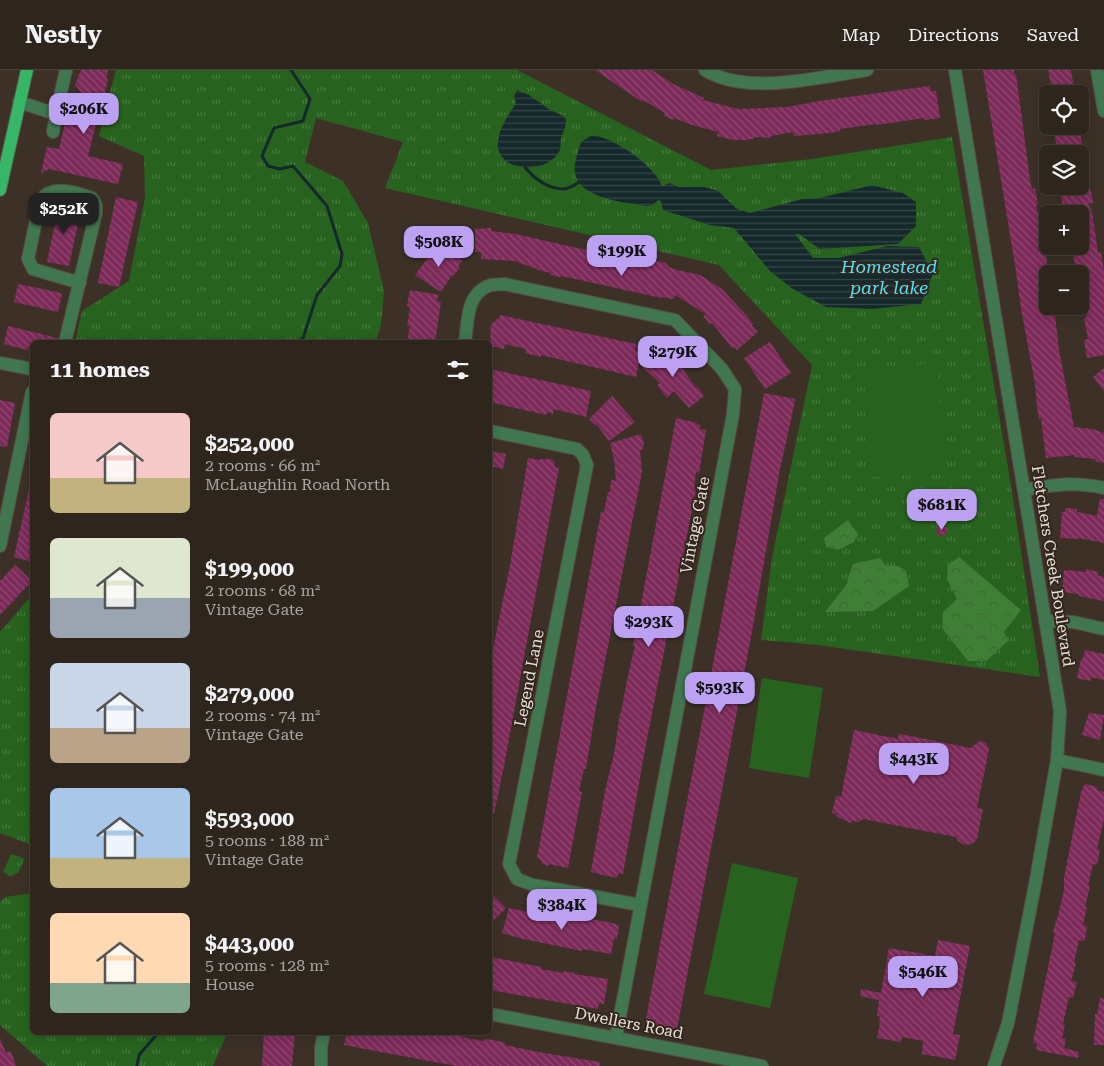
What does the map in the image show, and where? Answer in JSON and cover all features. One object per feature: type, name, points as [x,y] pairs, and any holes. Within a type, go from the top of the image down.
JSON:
[{"type":"main road","points":[[0,190],[27,70]]},
{"type":"street","points":[[52,132],[66,70]]},
{"type":"street","points":[[705,70],[713,75],[740,82],[764,84],[867,70]]},
{"type":"street","name":"Fletchers Creek Boulevard","points":[[955,70],[1060,711],[1058,760],[1008,1023],[994,1066]]},
{"type":"street","points":[[1098,70],[1104,111]]},
{"type":"street","points":[[19,102],[56,114]]},
{"type":"street","points":[[66,340],[80,283],[96,205],[92,198],[86,196],[55,190],[50,191],[40,201],[28,259],[33,268],[80,283]]},
{"type":"street","name":"Vintage Gate","points":[[465,340],[469,304],[479,291],[489,285],[504,284],[675,320],[722,369],[734,389],[733,414],[616,1037]]},
{"type":"street","points":[[0,363],[30,369]]},
{"type":"street","points":[[0,546],[30,402]]},
{"type":"street","name":"Legend Lane","points":[[492,431],[577,449],[584,455],[587,465],[509,864],[517,879],[534,885],[640,905]]},
{"type":"street","points":[[1024,490],[1062,483],[1082,483],[1104,488]]},
{"type":"street","points":[[1046,621],[1074,622],[1104,629]]},
{"type":"street","points":[[1058,760],[1104,770]]},
{"type":"street","name":"Dwellers Road","points":[[492,1014],[762,1066]]},
{"type":"street","points":[[321,1066],[323,1035]]},
{"type":"green space","points":[[116,70],[517,70],[711,170],[812,159],[952,137],[1012,492],[1040,677],[818,645],[761,640],[772,558],[812,365],[719,265],[385,188],[403,142],[316,118],[305,162],[343,181],[368,223],[384,291],[381,324],[377,340],[75,340],[82,311],[129,281],[145,198],[144,156],[99,136]]},
{"type":"green space","points":[[938,364],[942,474],[868,477],[864,367]]},
{"type":"green space","points":[[848,520],[858,534],[854,542],[838,550],[826,547],[824,538]]},
{"type":"green space","points":[[959,557],[1021,610],[1004,632],[1009,640],[986,661],[968,661],[942,628],[943,612],[957,599],[947,579],[948,565]]},
{"type":"green space","points":[[880,558],[885,565],[898,566],[906,571],[909,586],[873,611],[825,612],[846,585],[853,564]]},
{"type":"green space","points":[[30,597],[30,844],[0,833],[0,632]]},
{"type":"green space","points":[[762,678],[823,688],[809,778],[749,768]]},
{"type":"green space","points":[[11,854],[25,859],[18,873],[10,876],[3,872]]},
{"type":"green space","points":[[732,863],[798,878],[770,1008],[704,994]]},
{"type":"green space","points":[[30,893],[30,1035],[226,1035],[213,1066],[47,1066],[0,1025],[0,902],[5,897]]},
{"type":"water","points":[[517,90],[529,95],[550,110],[564,116],[566,120],[560,150],[555,158],[547,163],[527,167],[517,166],[508,163],[498,148],[499,136],[516,102],[514,97]]},
{"type":"water","name":"Homestead park lake","points":[[592,135],[611,141],[632,154],[651,170],[662,186],[670,183],[678,187],[705,187],[718,191],[737,209],[750,213],[802,199],[820,198],[872,185],[903,193],[916,202],[916,226],[898,244],[820,249],[799,234],[795,234],[813,258],[839,258],[887,246],[919,247],[933,274],[921,304],[872,309],[826,307],[793,289],[770,271],[734,228],[710,225],[663,210],[661,201],[658,200],[653,205],[647,206],[598,196],[582,186],[575,175],[575,165],[581,142]]},
{"type":"building","points":[[81,70],[108,70],[104,97],[88,156],[123,164],[118,184],[49,169],[41,173],[47,147],[59,149],[67,115],[88,100],[75,85]]},
{"type":"building","points":[[595,70],[652,70],[673,84],[704,98],[703,100],[738,109],[788,107],[930,86],[931,91],[936,91],[940,118],[876,124],[840,129],[840,131],[830,133],[794,136],[793,132],[771,136],[771,138],[754,137],[754,139],[749,140],[733,140],[717,136],[718,132],[674,118],[673,120],[663,115],[665,113],[643,100],[642,102]]},
{"type":"building","points":[[983,70],[1014,70],[1014,75],[1016,74],[1030,180],[1032,189],[1035,188],[1038,205],[1036,205],[1039,221],[1039,255],[1046,255],[1047,262],[1047,265],[1039,265],[1039,315],[1055,315],[1059,350],[1074,427],[1092,429],[1104,433],[1104,463],[1095,461],[1096,459],[1074,457],[1075,455],[1046,458]]},
{"type":"building","points":[[1048,70],[1071,70],[1074,85],[1051,85]]},
{"type":"building","points":[[1055,135],[1081,135],[1082,145],[1056,145]]},
{"type":"building","points":[[1089,184],[1093,203],[1089,205],[1062,205],[1061,195],[1089,195]]},
{"type":"building","points":[[116,197],[138,202],[119,287],[98,283]]},
{"type":"building","points":[[59,204],[81,209],[69,266],[47,262]]},
{"type":"building","points":[[1089,206],[1092,211],[1098,253],[1101,252],[1104,271],[1104,355],[1087,358],[1084,340],[1088,339],[1084,318],[1089,315],[1089,265],[1075,265],[1073,255],[1089,255]]},
{"type":"building","points":[[491,228],[491,231],[515,234],[613,256],[651,263],[656,261],[666,263],[669,267],[677,270],[700,275],[722,289],[747,316],[753,324],[752,326],[758,332],[737,350],[734,347],[732,348],[712,323],[710,324],[703,316],[706,314],[675,295],[674,299],[661,298],[550,275],[551,273],[514,261],[481,259],[481,252],[475,252],[475,229]]},
{"type":"building","points":[[441,244],[462,261],[458,266],[460,268],[452,275],[441,292],[415,275],[434,250]]},
{"type":"building","points":[[18,284],[62,294],[58,312],[14,302]]},
{"type":"building","points":[[410,290],[439,295],[436,301],[441,302],[435,340],[407,340],[410,326],[407,326],[410,307],[407,306]]},
{"type":"building","points":[[500,315],[636,344],[635,351],[641,352],[636,377],[525,353],[526,349],[505,344],[504,349],[492,346],[491,324]]},
{"type":"building","points":[[8,326],[58,338],[58,340],[30,340],[28,350],[4,344]]},
{"type":"building","points":[[770,342],[791,373],[765,389],[744,358]]},
{"type":"building","points":[[660,348],[680,365],[704,396],[689,408],[674,391],[667,398],[657,385],[660,383],[643,368]]},
{"type":"building","points":[[1104,368],[1104,391],[1093,377]]},
{"type":"building","points":[[492,369],[591,391],[586,417],[554,409],[553,414],[547,412],[546,415],[492,402]]},
{"type":"building","points":[[764,393],[795,399],[780,469],[753,626],[677,1029],[658,1026],[657,1034],[650,1020],[646,1019]]},
{"type":"building","points":[[612,396],[635,422],[609,441],[596,424],[589,419]]},
{"type":"building","points":[[0,400],[15,403],[7,447],[0,446]]},
{"type":"building","points":[[676,418],[697,423],[700,425],[700,429],[706,430],[699,473],[696,472],[694,488],[696,489],[646,744],[623,874],[619,873],[616,878],[591,872],[620,713],[635,646],[633,645]]},
{"type":"building","points":[[641,434],[644,444],[643,449],[640,450],[642,472],[596,707],[586,769],[584,769],[579,791],[582,792],[568,868],[549,864],[549,866],[543,864],[537,858],[601,512],[604,512],[608,492],[610,492],[611,480],[616,481],[610,443]]},
{"type":"building","points":[[492,451],[506,454],[503,469],[492,466]]},
{"type":"building","points":[[528,458],[550,459],[554,461],[555,467],[559,468],[503,771],[494,814],[492,814],[492,653],[510,566]]},
{"type":"building","points":[[29,489],[30,489],[30,561],[14,557]]},
{"type":"building","points":[[1100,499],[1104,499],[1104,543],[1079,538],[1060,538],[1062,512],[1065,512],[1065,508],[1077,509],[1077,512],[1097,516]]},
{"type":"building","points":[[942,525],[948,529],[947,534],[941,536],[936,533],[938,526]]},
{"type":"building","points":[[15,565],[30,579],[30,583],[0,615],[0,581]]},
{"type":"building","points":[[1086,569],[1098,572],[1097,575],[1104,577],[1104,601],[1079,596],[1079,594],[1062,592],[1064,570],[1086,572]]},
{"type":"building","points":[[1085,650],[1104,654],[1104,680],[1091,677],[1090,681],[1077,678]]},
{"type":"building","points":[[1089,713],[1104,715],[1100,740],[1082,735]]},
{"type":"building","points":[[854,730],[898,739],[899,734],[970,748],[980,741],[986,743],[989,749],[977,808],[983,809],[977,839],[972,844],[964,845],[956,837],[863,819],[859,822],[852,821],[851,823],[832,813],[836,796],[841,797]]},
{"type":"building","points":[[1085,784],[1097,787],[1097,790],[1104,792],[1104,819],[1097,849],[1100,849],[1097,865],[1093,864],[1088,886],[1090,886],[1083,925],[1087,926],[1085,940],[1079,940],[1071,981],[1077,982],[1073,998],[1069,997],[1063,1024],[1065,1025],[1062,1038],[1066,1039],[1064,1048],[1079,1052],[1078,1058],[1036,1050],[1037,1044],[1033,1042],[1055,933],[1053,933],[1064,890],[1064,878],[1081,792]]},
{"type":"building","points":[[492,894],[506,908],[492,922]]},
{"type":"building","points":[[509,908],[541,915],[546,913],[546,911],[613,923],[619,926],[617,939],[614,938],[611,954],[583,949],[582,951],[519,938],[502,933]]},
{"type":"building","points":[[938,940],[970,946],[953,1034],[960,1035],[955,1060],[922,1054],[923,1041],[902,1037],[901,1042],[877,1038],[880,1022],[880,1016],[877,1016],[879,1000],[860,996],[861,989],[881,993],[889,948],[935,956]]},
{"type":"building","points":[[492,957],[542,967],[541,969],[608,979],[604,1004],[599,1003],[598,1009],[492,990]]},
{"type":"building","points":[[1100,998],[1104,999],[1104,1045],[1094,1045],[1095,1014],[1097,1014]]},
{"type":"building","points":[[264,1035],[295,1035],[292,1066],[262,1066]]},
{"type":"building","points":[[346,1035],[462,1035],[461,1037],[484,1041],[484,1039],[494,1040],[505,1043],[505,1045],[538,1052],[600,1062],[600,1066],[456,1066],[344,1045]]},
{"type":"building","points":[[0,1038],[6,1053],[11,1051],[16,1066],[0,1066]]},
{"type":"waterway","points":[[291,70],[310,99],[303,121],[274,128],[262,156],[268,166],[280,169],[293,166],[327,206],[342,254],[340,266],[317,295],[303,338],[300,340]]},
{"type":"waterway","points":[[525,167],[537,179],[558,189],[564,189],[579,182]]},
{"type":"waterway","points":[[137,1066],[139,1055],[156,1035]]}]
